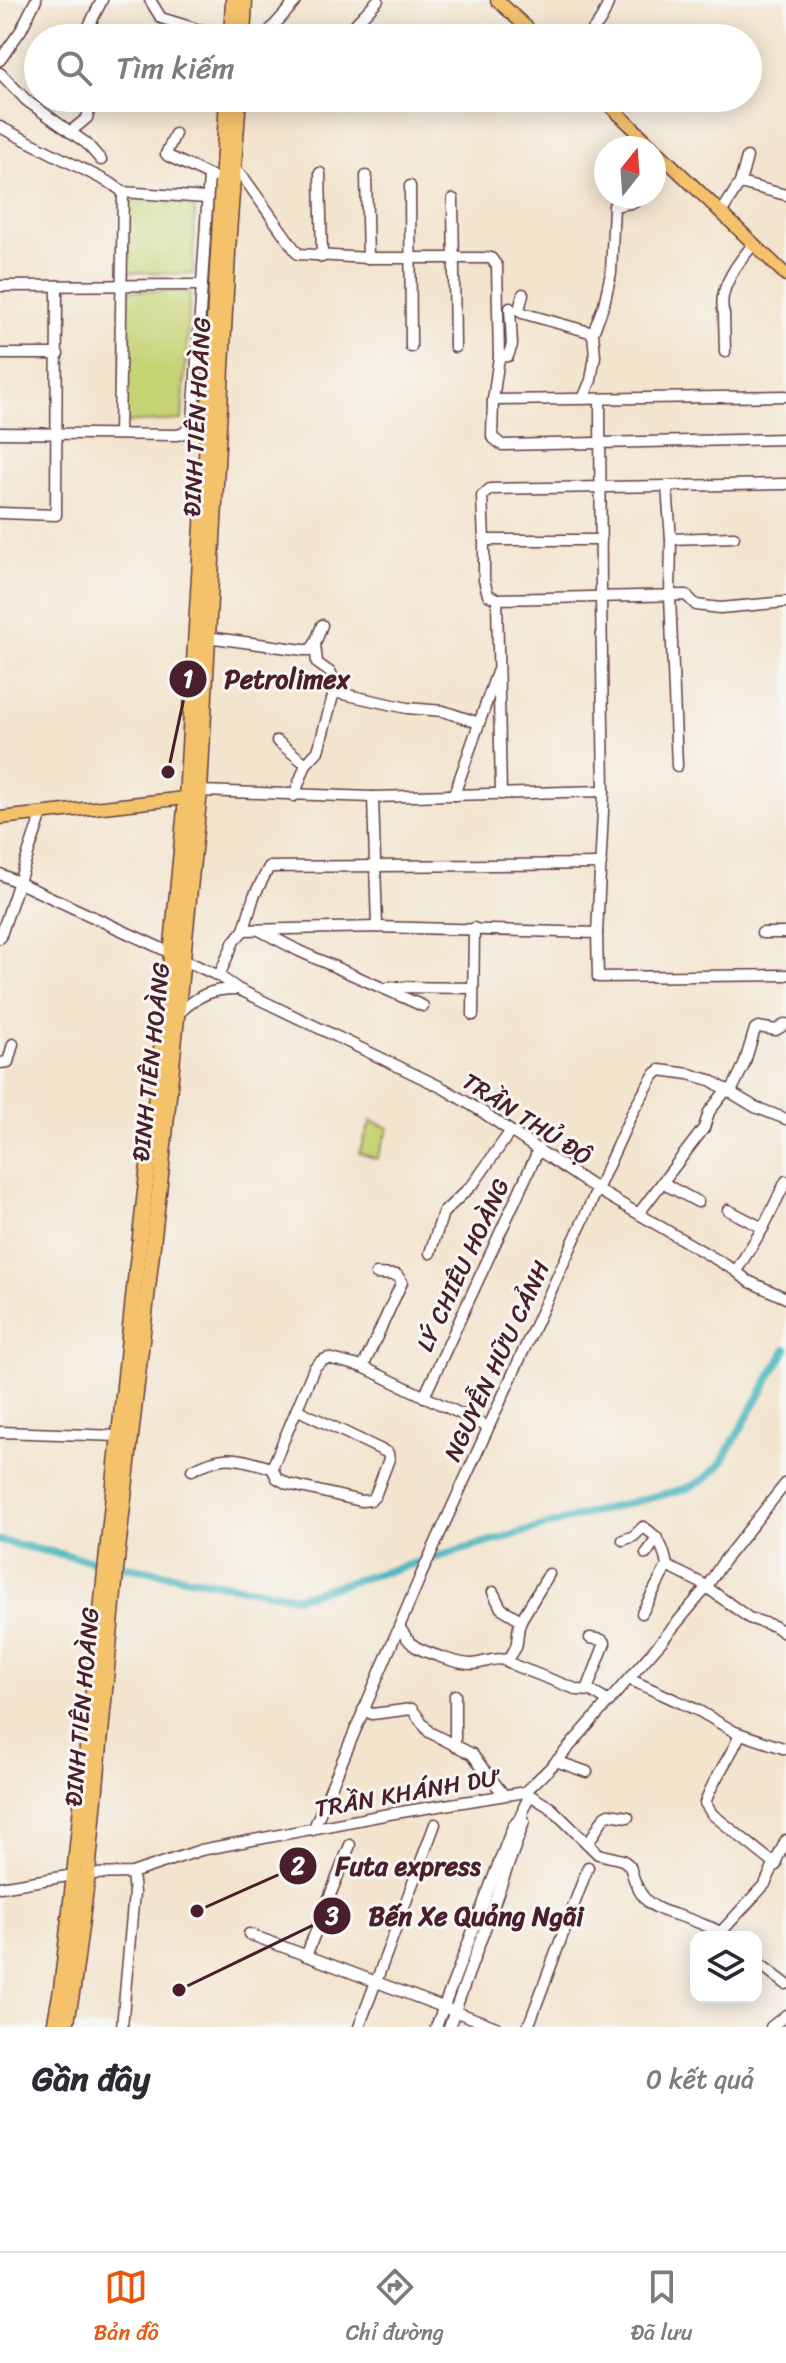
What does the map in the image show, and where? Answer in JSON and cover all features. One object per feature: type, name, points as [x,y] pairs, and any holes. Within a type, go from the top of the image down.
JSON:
[{"type":"highway","points":[[230,24],[233,0]]},
{"type":"highway","points":[[244,24],[245,0]]},
{"type":"highway","name":"ĐINH TIÊN HOÀNG","points":[[66,2027],[111,1577],[119,1436],[178,1014],[177,956],[215,177],[225,112]]},
{"type":"highway","name":"ĐINH TIÊN HOÀNG","points":[[113,1550],[177,956],[200,791],[238,112]]},
{"type":"highway","points":[[186,798],[200,791]]},
{"type":"highway","name":"ĐINH TIÊN HOÀNG","points":[[54,2027],[81,1874]]},
{"type":"main road","points":[[497,0],[523,24]]},
{"type":"main road","points":[[616,112],[639,136]]},
{"type":"main road","points":[[666,162],[786,275]]},
{"type":"main road","points":[[0,818],[186,798]]},
{"type":"street","points":[[0,60],[21,30],[36,0]]},
{"type":"street","points":[[90,24],[102,0]]},
{"type":"street","points":[[150,0],[161,18],[181,24]]},
{"type":"street","points":[[276,24],[297,0]]},
{"type":"street","points":[[355,24],[378,0]]},
{"type":"street","points":[[596,24],[606,11],[609,0]]},
{"type":"street","points":[[0,73],[24,98]]},
{"type":"street","points":[[42,112],[86,143],[101,160]]},
{"type":"street","points":[[70,132],[87,118],[89,112]]},
{"type":"street","points":[[0,127],[123,192],[206,198]]},
{"type":"street","points":[[0,433],[177,435],[189,429],[193,422],[206,198],[215,177],[166,154],[175,134]]},
{"type":"street","points":[[721,213],[740,183],[747,157]]},
{"type":"street","points":[[233,167],[298,254],[368,258],[491,258],[497,266],[499,357],[492,437],[502,445],[786,439]]},
{"type":"street","points":[[320,173],[322,257]]},
{"type":"street","points":[[366,176],[368,258]]},
{"type":"street","points":[[740,183],[786,195]]},
{"type":"street","points":[[410,186],[411,347]]},
{"type":"street","points":[[119,434],[123,192]]},
{"type":"street","points":[[453,199],[455,347]]},
{"type":"street","points":[[583,399],[591,380],[595,356],[593,333],[611,273],[614,208]]},
{"type":"street","points":[[725,352],[722,309],[725,293],[737,264],[753,245]]},
{"type":"street","points":[[0,286],[201,285]]},
{"type":"street","points":[[0,513],[56,515],[57,286]]},
{"type":"street","points":[[523,294],[519,306],[522,313],[593,333]]},
{"type":"street","points":[[499,357],[508,356],[512,345],[510,308]]},
{"type":"street","points":[[0,354],[58,354]]},
{"type":"street","points":[[493,400],[786,396]]},
{"type":"street","points":[[600,400],[604,791],[597,933],[598,977],[786,975]]},
{"type":"street","points":[[786,484],[490,489],[482,496],[484,580],[488,595],[497,599],[686,595],[696,605],[720,608],[786,602]]},
{"type":"street","points":[[667,487],[677,766]]},
{"type":"street","points":[[671,539],[734,537]]},
{"type":"street","points":[[484,540],[601,540]]},
{"type":"street","points":[[497,599],[501,794]]},
{"type":"street","points":[[207,637],[310,650],[322,625]]},
{"type":"street","points":[[315,644],[317,663],[331,673],[333,679],[329,688],[334,692],[407,708],[443,711],[479,723]]},
{"type":"street","points":[[454,795],[499,667]]},
{"type":"street","points":[[294,796],[306,764],[318,751],[334,692]]},
{"type":"street","points":[[277,741],[306,764]]},
{"type":"street","points":[[200,791],[373,797],[604,791]]},
{"type":"street","points":[[373,797],[377,927]]},
{"type":"street","points":[[0,938],[42,813]]},
{"type":"street","points":[[219,976],[234,941],[244,930],[254,896],[269,867],[601,864]]},
{"type":"street","name":"TRẦN THỦ ĐỘ","points":[[0,874],[219,976],[238,989],[443,1088],[596,1189],[748,1281],[786,1298]]},
{"type":"street","points":[[244,930],[377,927],[597,933]]},
{"type":"street","points":[[473,1015],[474,928]]},
{"type":"street","points":[[299,951],[297,941],[305,929]]},
{"type":"street","points":[[259,930],[423,1006]]},
{"type":"street","points":[[762,933],[786,933]]},
{"type":"street","points":[[384,986],[473,988]]},
{"type":"street","points":[[178,1014],[201,995],[221,989],[238,989]]},
{"type":"street","points":[[639,1213],[704,1128],[709,1112],[729,1091],[744,1065],[755,1029],[776,1030],[786,1024]]},
{"type":"street","points":[[0,1063],[8,1062],[13,1044]]},
{"type":"street","name":"NGUYỄN HỮU CẢNH","points":[[399,1627],[596,1189],[654,1075],[660,1070],[699,1077],[729,1091]]},
{"type":"street","points":[[729,1091],[755,1107],[786,1119]]},
{"type":"street","points":[[430,1253],[443,1213],[474,1183],[510,1132]]},
{"type":"street","name":"LÝ CHIÊU HOÀNG","points":[[424,1397],[539,1149]]},
{"type":"street","points":[[663,1181],[698,1202]]},
{"type":"street","points":[[736,1271],[763,1228],[786,1181]]},
{"type":"street","points":[[728,1210],[763,1228]]},
{"type":"street","points":[[363,1367],[402,1282],[397,1275],[376,1274]]},
{"type":"street","points":[[272,1468],[314,1368],[330,1358],[363,1367],[488,1427]]},
{"type":"street","points":[[192,1470],[216,1458],[228,1457],[272,1468],[277,1478],[288,1484],[361,1501],[371,1500],[389,1459],[386,1451],[298,1410]]},
{"type":"street","points":[[0,1432],[119,1436]]},
{"type":"street","name":"TRẦN KHÁNH DƯ","points":[[0,1887],[81,1874],[132,1873],[201,1850],[389,1814],[504,1795],[528,1794],[706,1588],[785,1485]]},
{"type":"street","points":[[623,1540],[634,1536],[643,1527],[657,1538],[664,1551],[667,1566],[642,1613]]},
{"type":"street","points":[[646,1554],[657,1538]]},
{"type":"street","points":[[667,1566],[749,1618],[774,1626],[786,1634]]},
{"type":"street","points":[[507,1660],[518,1645],[521,1620],[549,1574]]},
{"type":"street","points":[[493,1592],[501,1608],[521,1620]]},
{"type":"street","points":[[313,1830],[399,1627],[417,1648],[463,1663],[507,1660],[578,1690],[587,1690],[609,1702]]},
{"type":"street","points":[[587,1690],[605,1643],[590,1638]]},
{"type":"street","points":[[629,1679],[699,1711],[740,1734],[786,1749]]},
{"type":"street","points":[[455,1695],[455,1746]]},
{"type":"street","points":[[363,1710],[372,1714],[412,1709],[429,1732],[472,1754],[504,1795]]},
{"type":"street","points":[[740,1734],[705,1803],[712,1814],[780,1862]]},
{"type":"street","points":[[556,1761],[587,1772]]},
{"type":"street","points":[[436,2027],[449,2009],[524,1822],[522,1816],[528,1794],[551,1808],[598,1854],[623,1860],[630,1866],[638,1893],[657,1909],[718,1931]]},
{"type":"street","points":[[588,1844],[604,1817],[609,1814],[628,1817]]},
{"type":"street","points":[[359,2027],[435,1824]]},
{"type":"street","points":[[726,1931],[780,1862],[786,1840]]},
{"type":"street","points":[[306,1956],[350,1845]]},
{"type":"street","points":[[528,2027],[588,1867]]},
{"type":"street","points":[[122,2027],[134,1893],[132,1873]]},
{"type":"street","points":[[249,1934],[496,2027]]},
{"type":"street","points":[[762,1966],[786,1984]]},
{"type":"street","points":[[449,2009],[449,2027]]},
{"type":"street","points":[[771,2027],[786,2015]]},
{"type":"green space","points":[[126,197],[195,200],[193,274],[124,272]]},
{"type":"green space","points":[[122,291],[190,291],[182,420],[121,423]]},
{"type":"green space","points":[[371,1121],[389,1128],[377,1159],[359,1153]]},
{"type":"waterway","points":[[0,1541],[98,1562],[297,1597],[688,1488],[720,1465],[786,1349]]},
{"type":"place","name":"Petrolimex","points":[[168,772]]},
{"type":"place","name":"Futa express","points":[[197,1911]]},
{"type":"place","name":"Bến Xe Quảng Ngãi","points":[[179,1990]]}]
